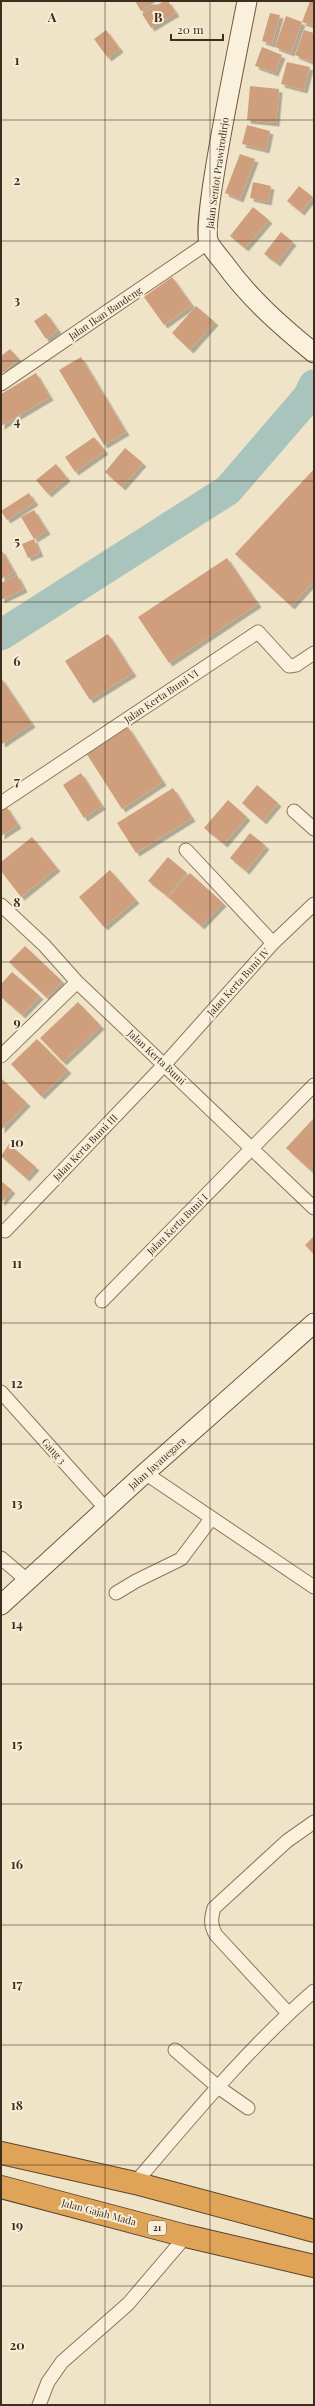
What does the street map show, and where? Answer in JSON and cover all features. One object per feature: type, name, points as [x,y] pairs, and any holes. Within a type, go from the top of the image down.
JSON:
[{"type":"highway","points":[[8,2188],[10,2155],[135,2183],[314,2231]]},
{"type":"highway","points":[[41,2197],[46,2163]]},
{"type":"highway","name":"Jalan Gajah Mada","points":[[8,2188],[186,2236],[314,2266]]},
{"type":"street","name":"Jalan Sentot Prawirodirjo","points":[[247,1],[220,144],[208,224],[209,242],[232,274],[260,307],[314,353]]},
{"type":"street","name":"Jalan Ikan Bandeng","points":[[1,384],[209,242]]},
{"type":"street","name":"Jalan Kerta Bumi VI","points":[[1,803],[258,632],[290,666],[296,665],[314,653]]},
{"type":"street","points":[[294,811],[314,829]]},
{"type":"street","points":[[186,850],[273,944]]},
{"type":"street","name":"Jalan Kerta Bumi IV","points":[[165,1064],[273,944],[314,904]]},
{"type":"street","name":"Jalan Kerta Bumi","points":[[1,905],[44,946],[77,982],[165,1064],[314,1208]]},
{"type":"street","points":[[1,1056],[77,982]]},
{"type":"street","name":"Jalan Kerta Bumi III","points":[[5,1231],[165,1064]]},
{"type":"street","name":"Jalan Kerta Bumi I","points":[[102,1301],[314,1085]]},
{"type":"street","name":"Jalan Jayanegara","points":[[1,1605],[107,1510],[145,1473],[314,1323]]},
{"type":"street","name":"Gang 3","points":[[1,1392],[107,1510]]},
{"type":"street","points":[[145,1473],[211,1519],[314,1586]]},
{"type":"street","points":[[116,1593],[136,1581],[181,1559],[211,1519]]},
{"type":"street","points":[[1,1558],[28,1581]]},
{"type":"street","points":[[288,2013],[216,1935],[211,1922],[214,1908],[287,1841],[314,1822]]},
{"type":"street","points":[[135,2183],[218,2087],[288,2013],[314,1991]]},
{"type":"street","points":[[176,2050],[218,2087],[248,2108]]},
{"type":"street","points":[[39,2405],[48,2382],[62,2362],[128,2304],[186,2236]]},
{"type":"building","points":[[135,1],[157,1],[141,11]]},
{"type":"building","points":[[164,1],[168,1],[176,13],[151,28],[142,14]]},
{"type":"building","points":[[310,1],[314,1],[314,26],[302,22]]},
{"type":"building","points":[[270,13],[280,15],[272,44],[262,41]]},
{"type":"building","points":[[286,16],[302,22],[291,53],[275,47]]},
{"type":"building","points":[[106,30],[120,49],[108,58],[94,39]]},
{"type":"building","points":[[304,30],[314,33],[314,63],[295,55]]},
{"type":"building","points":[[262,47],[282,55],[275,73],[255,66]]},
{"type":"building","points":[[287,62],[310,67],[304,90],[281,84]]},
{"type":"building","points":[[250,86],[279,89],[276,123],[247,120]]},
{"type":"building","points":[[247,125],[270,131],[266,150],[242,144]]},
{"type":"building","points":[[240,154],[255,159],[240,199],[225,193]]},
{"type":"building","points":[[253,182],[271,186],[268,202],[250,198]]},
{"type":"building","points":[[299,186],[313,197],[301,212],[287,201]]},
{"type":"building","points":[[253,207],[269,220],[245,248],[230,236]]},
{"type":"building","points":[[281,232],[293,242],[277,263],[264,254]]},
{"type":"building","points":[[172,277],[192,305],[164,325],[144,297]]},
{"type":"building","points":[[196,306],[215,322],[190,350],[172,333]]},
{"type":"building","points":[[46,313],[58,330],[46,339],[34,321]]},
{"type":"building","points":[[10,349],[19,359],[1,374],[1,356]]},
{"type":"building","points":[[81,357],[126,432],[104,445],[59,370]]},
{"type":"building","points":[[36,373],[50,397],[1,426],[1,394]]},
{"type":"building","points":[[94,437],[105,451],[75,472],[65,457]]},
{"type":"building","points":[[125,448],[143,463],[122,487],[105,472]]},
{"type":"building","points":[[56,464],[67,478],[48,494],[36,480]]},
{"type":"building","points":[[314,469],[314,581],[291,606],[235,554]]},
{"type":"building","points":[[29,493],[35,502],[7,520],[1,511]]},
{"type":"building","points":[[34,510],[47,531],[34,539],[21,517]]},
{"type":"building","points":[[34,539],[40,553],[28,558],[22,544]]},
{"type":"building","points":[[1,549],[14,572],[1,579]]},
{"type":"building","points":[[227,558],[258,604],[169,663],[138,617]]},
{"type":"building","points":[[17,575],[24,589],[1,600],[1,583]]},
{"type":"building","points":[[108,634],[133,673],[90,700],[65,661]]},
{"type":"building","points":[[1,678],[32,724],[2,744],[1,742]]},
{"type":"building","points":[[128,727],[163,782],[122,809],[86,753]]},
{"type":"building","points":[[81,773],[102,806],[84,818],[63,785]]},
{"type":"building","points":[[257,785],[278,803],[263,821],[242,803]]},
{"type":"building","points":[[173,788],[192,818],[136,853],[117,823]]},
{"type":"building","points":[[228,800],[247,817],[224,844],[204,828]]},
{"type":"building","points":[[6,806],[18,825],[1,836],[1,809]]},
{"type":"building","points":[[250,833],[266,846],[246,871],[230,858]]},
{"type":"building","points":[[32,837],[57,868],[21,897],[1,871],[1,862]]},
{"type":"building","points":[[168,857],[187,873],[167,896],[148,881]]},
{"type":"building","points":[[110,870],[136,900],[104,927],[79,897]]},
{"type":"building","points":[[190,873],[223,903],[201,926],[168,897]]},
{"type":"building","points":[[25,946],[62,981],[47,998],[9,962]]},
{"type":"building","points":[[12,972],[40,996],[22,1015],[1,997],[1,984]]},
{"type":"building","points":[[78,1002],[101,1026],[63,1062],[40,1038]]},
{"type":"building","points":[[37,1039],[68,1070],[41,1096],[11,1064]]},
{"type":"building","points":[[1,1078],[27,1103],[1,1130]]},
{"type":"building","points":[[313,1119],[314,1166],[310,1170],[286,1148]]},
{"type":"building","points":[[9,1144],[36,1167],[26,1178],[1,1156]]},
{"type":"building","points":[[1,1181],[12,1190],[1,1203]]},
{"type":"building","points":[[314,1236],[314,1254],[305,1245]]},
{"type":"waterway","points":[[1,635],[228,490],[308,397],[314,385]]}]
